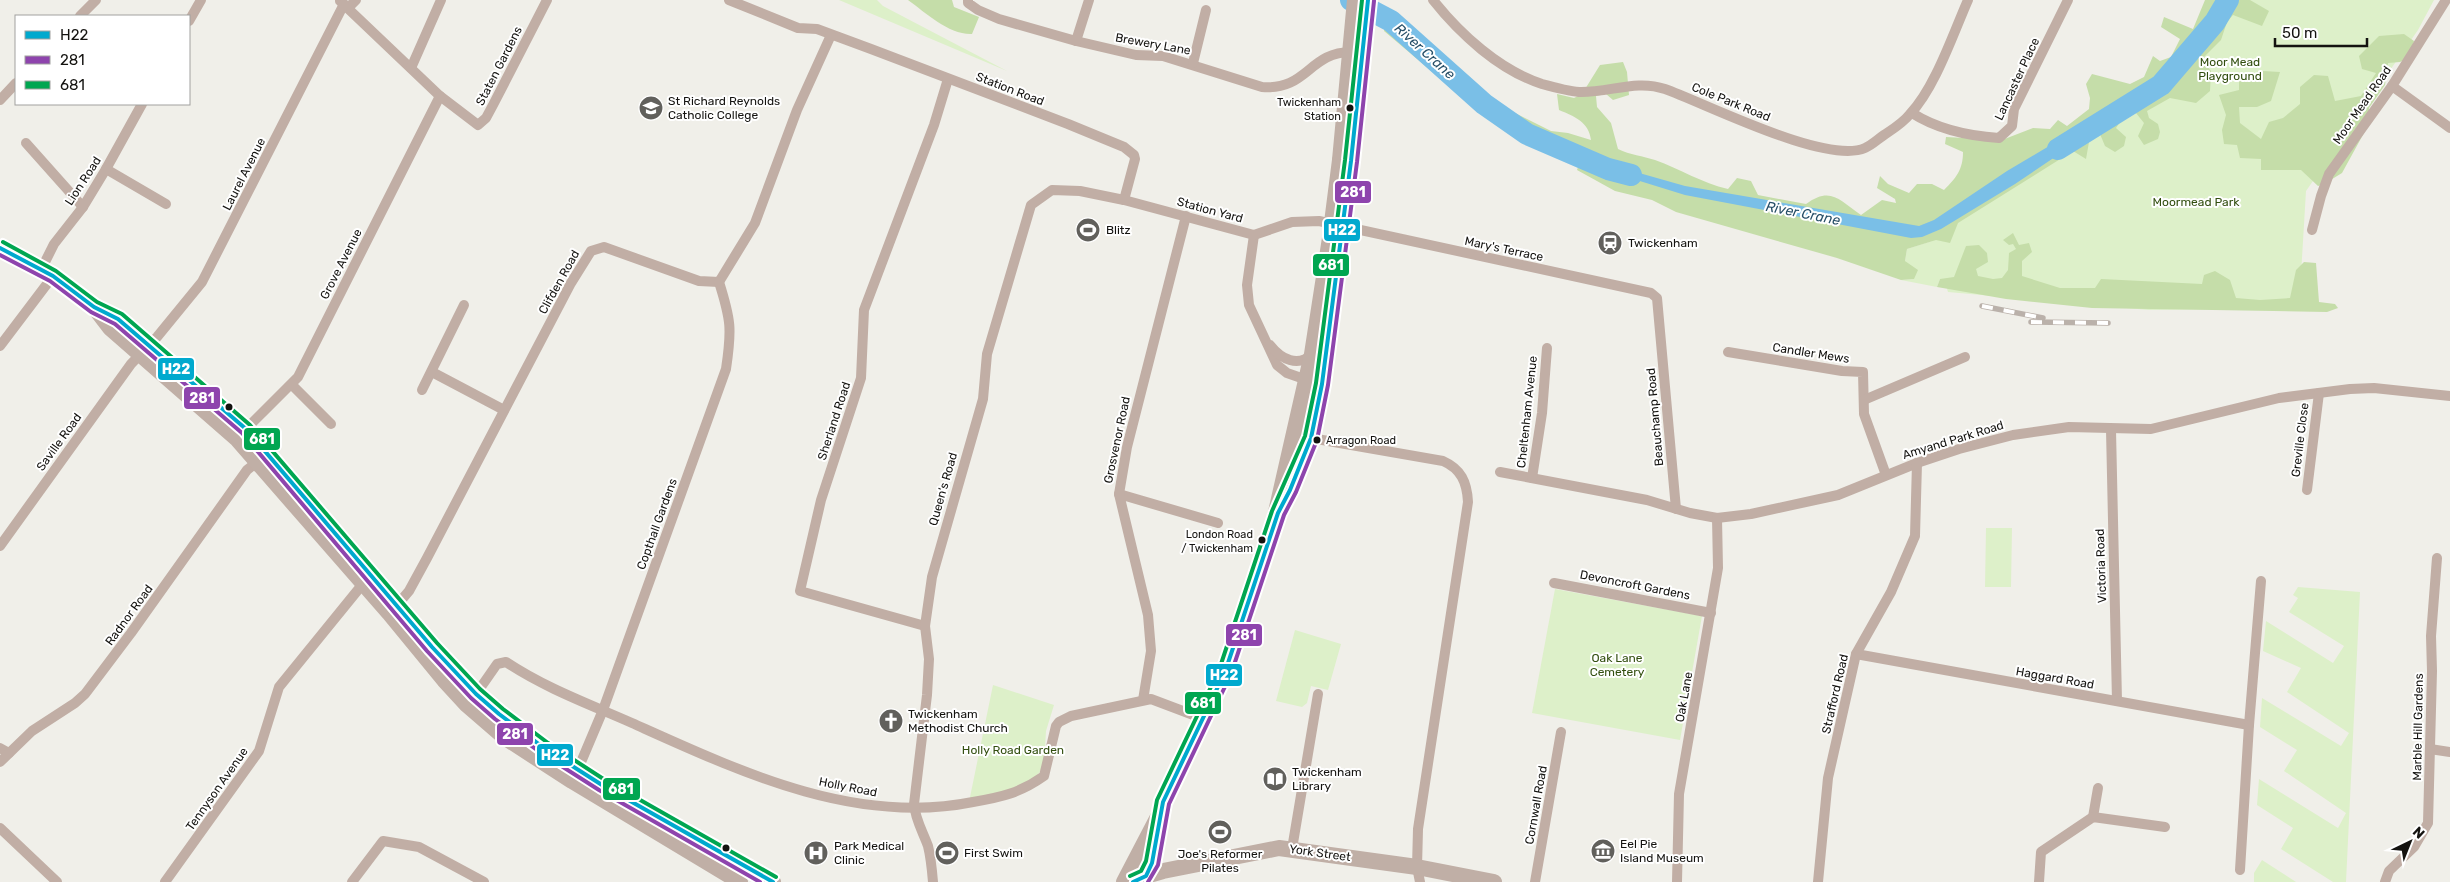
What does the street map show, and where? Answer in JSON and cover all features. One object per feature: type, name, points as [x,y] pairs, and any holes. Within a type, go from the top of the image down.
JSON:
[{"type":"main road","points":[[1124,882],[1160,813],[1179,767],[1204,720],[1233,651],[1278,513],[1290,490],[1315,382],[1335,239],[1357,43],[1355,0]]},
{"type":"main road","points":[[1357,43],[1368,0]]},
{"type":"main road","points":[[1315,382],[1312,354],[1335,239]]},
{"type":"main road","points":[[0,248],[47,273],[94,307],[118,319],[145,349],[241,434],[367,578],[444,680],[499,714],[544,748],[575,775],[740,882]]},
{"type":"main road","points":[[367,578],[398,604],[472,699]]},
{"type":"main road","points":[[575,775],[773,882]]},
{"type":"main road","points":[[1140,879],[1157,846],[1160,813]]},
{"type":"main road","name":"York Street","points":[[1140,879],[1263,850],[1292,849],[1418,875],[1494,882]]},
{"type":"street","points":[[81,15],[96,0]]},
{"type":"street","points":[[190,19],[201,0]]},
{"type":"street","name":"Laurel Avenue","points":[[145,349],[202,282],[344,4],[356,0]]},
{"type":"street","points":[[411,68],[442,0]]},
{"type":"street","name":"Staten Gardens","points":[[440,96],[478,125],[486,118],[547,0]]},
{"type":"street","points":[[720,282],[755,223],[797,110],[831,35],[817,29],[798,28],[730,0]]},
{"type":"street","name":"Brewery Lane","points":[[968,0],[968,3],[978,10],[999,19],[1076,41],[1136,55],[1163,56],[1193,63],[1262,87],[1277,88],[1300,79],[1315,62],[1341,52],[1357,43]]},
{"type":"street","points":[[1076,41],[1089,0]]},
{"type":"street","name":"Cole Park Road","points":[[1432,0],[1468,38],[1508,67],[1542,84],[1579,92],[1632,85],[1663,88],[1772,132],[1821,148],[1846,152],[1865,148],[1902,123],[1912,113],[1925,94],[1968,0]]},
{"type":"street","name":"Lancaster Place","points":[[1912,113],[1939,126],[1976,137],[1999,138],[2012,126],[2014,109],[2068,0]]},
{"type":"street","name":"Moor Mead Road","points":[[2312,230],[2321,196],[2330,174],[2392,86],[2446,0]]},
{"type":"street","points":[[344,4],[440,96]]},
{"type":"street","points":[[1193,63],[1206,10]]},
{"type":"street","name":"Station Road","points":[[831,35],[1068,124],[1130,150],[1135,159],[1124,200]]},
{"type":"street","name":"Sherland Road","points":[[925,626],[800,591],[821,500],[861,378],[864,310],[934,125],[948,78]]},
{"type":"street","points":[[0,103],[15,84]]},
{"type":"street","points":[[2392,86],[2450,128]]},
{"type":"street","name":"Grove Avenue","points":[[241,434],[298,377],[440,96]]},
{"type":"street","name":"Lion Road","points":[[0,346],[47,273],[61,232],[83,207],[141,105]]},
{"type":"street","points":[[26,143],[83,207]]},
{"type":"street","points":[[106,169],[166,204]]},
{"type":"street","name":"Queen's Road","points":[[933,882],[928,846],[914,809],[928,695],[929,659],[925,626],[932,577],[983,399],[987,354],[1031,205],[1052,190],[1080,191],[1124,200]]},
{"type":"street","name":"Station Yard","points":[[1124,200],[1254,235],[1292,222],[1319,221]]},
{"type":"street","name":"Grosvenor Road","points":[[1143,700],[1151,650],[1148,615],[1118,494],[1131,428],[1186,216]]},
{"type":"street","name":"Mary's Terrace","points":[[1319,221],[1651,293],[1657,298],[1659,323]]},
{"type":"street","points":[[1254,235],[1247,295],[1277,365],[1288,373],[1315,382]]},
{"type":"street","name":"Clifden Road","points":[[398,604],[409,591],[571,283],[591,251],[604,247],[694,279],[720,282]]},
{"type":"street","name":"Copthall Gardens","points":[[575,775],[603,710],[726,369],[731,336],[730,317],[720,282]]},
{"type":"street","points":[[422,390],[464,305]]},
{"type":"street","name":"Beauchamp Road","points":[[1659,323],[1676,509]]},
{"type":"street","points":[[1267,340],[1280,355],[1288,360],[1302,361],[1312,354]]},
{"type":"street","name":"Cheltenham Avenue","points":[[1532,478],[1542,413],[1547,348]]},
{"type":"street","name":"Saville Road","points":[[0,546],[145,349]]},
{"type":"street","name":"Candler Mews","points":[[1728,352],[1842,371],[1863,372],[1864,414],[1886,476]]},
{"type":"street","points":[[1864,400],[1965,357]]},
{"type":"street","points":[[432,372],[504,410]]},
{"type":"street","points":[[292,385],[331,424]]},
{"type":"street","name":"Amyand Park Road","points":[[1500,472],[1647,500],[1717,518],[1751,514],[1838,495],[1917,463],[1959,449],[2013,435],[2069,427],[2111,430],[2151,429],[2279,398],[2374,388],[2450,396]]},
{"type":"street","name":"Greville Close","points":[[2307,490],[2319,393]]},
{"type":"street","name":"Victoria Road","points":[[2111,430],[2117,701]]},
{"type":"street","points":[[1303,436],[1443,461],[1458,471],[1467,486],[1468,502],[1418,829],[1418,875]]},
{"type":"street","name":"Radnor Road","points":[[0,762],[4,750],[75,704],[85,694],[131,634],[247,470],[262,457]]},
{"type":"street","name":"Strafford Road","points":[[1818,882],[1828,778],[1856,654],[1891,592],[1915,536],[1917,463]]},
{"type":"street","points":[[1118,494],[1218,523]]},
{"type":"street","name":"Oak Lane","points":[[1677,882],[1679,794],[1718,568],[1717,518]]},
{"type":"street","name":"Marble Hill Gardens","points":[[2385,882],[2389,871],[2414,848],[2428,823],[2432,671],[2431,636],[2437,558]]},
{"type":"street","name":"Tennyson Avenue","points":[[165,882],[259,751],[278,687],[367,578]]},
{"type":"street","points":[[2240,870],[2261,581]]},
{"type":"street","name":"Devoncroft Gardens","points":[[1554,582],[1711,613]]},
{"type":"street","name":"Haggard Road","points":[[1856,654],[2249,726]]},
{"type":"street","name":"Holly Road","points":[[472,699],[501,662],[533,680],[727,764],[786,786],[851,803],[914,809],[951,806],[1024,790],[1044,776],[1054,731],[1059,722],[1072,716],[1151,699],[1204,720]]},
{"type":"street","points":[[1292,849],[1318,694]]},
{"type":"street","name":"Cornwall Road","points":[[1535,882],[1561,732]]},
{"type":"street","points":[[2430,748],[2450,752]]},
{"type":"street","points":[[2093,817],[2098,788]]},
{"type":"street","points":[[2039,882],[2041,852],[2093,817],[2166,827]]},
{"type":"street","points":[[0,828],[57,882]]},
{"type":"street","points":[[352,882],[383,841],[419,847],[484,882]]},
{"type":"green space","points":[[839,0],[877,0],[883,6],[1007,71]]},
{"type":"green space","points":[[908,0],[952,0],[954,7],[979,17],[972,34],[963,33],[946,27]]},
{"type":"green space","points":[[2205,0],[2250,0],[2269,11],[2262,26],[2233,15],[2227,22],[2221,40],[2202,59],[2211,71],[2210,91],[2196,103],[2170,98],[2147,111],[2149,118],[2158,124],[2160,132],[2158,139],[2144,145],[2138,136],[2144,123],[2136,113],[2120,122],[2116,128],[2126,137],[2124,146],[2115,152],[2105,146],[2100,134],[2089,142],[2086,159],[2073,151],[1958,223],[1950,243],[1936,240],[1907,249],[1905,261],[1918,270],[1914,279],[1901,280],[1837,258],[1676,212],[1652,200],[1615,191],[1577,170],[1578,167],[1482,114],[1384,31],[1386,12],[1410,27],[1497,104],[1551,131],[1568,133],[1591,140],[1590,134],[1580,120],[1559,110],[1557,94],[1574,98],[1582,94],[1600,65],[1623,62],[1627,72],[1629,95],[1613,100],[1606,94],[1596,96],[1597,107],[1611,123],[1618,149],[1655,160],[1728,189],[1737,178],[1751,181],[1758,195],[1806,204],[1822,196],[1835,197],[1861,215],[1882,200],[1896,203],[1895,199],[1877,188],[1880,176],[1888,184],[1909,193],[1917,184],[1932,184],[1944,190],[1958,173],[1962,164],[1963,152],[1945,144],[1946,137],[2002,140],[2033,128],[2050,129],[2058,120],[2067,126],[2089,109],[2090,98],[2086,84],[2092,74],[2130,84],[2144,77],[2153,56],[2160,61],[2171,57],[2180,39],[2161,27],[2164,17],[2193,29]]},
{"type":"green space","name":"Moormead Park","points":[[2239,0],[2434,0],[2418,30],[2306,191],[2299,308],[2149,310],[1948,292],[1944,279],[1940,279],[1937,287],[1901,280],[1914,279],[1905,261],[1907,249],[1932,241],[1930,234],[2140,111]]},
{"type":"green space","points":[[2404,34],[2414,41],[2411,56],[2400,62],[2388,63],[2385,85],[2369,108],[2370,122],[2342,173],[2324,184],[2318,186],[2301,170],[2261,170],[2261,159],[2240,158],[2237,145],[2224,144],[2222,130],[2226,115],[2219,95],[2239,90],[2239,81],[2247,74],[2254,76],[2263,71],[2280,72],[2271,101],[2257,107],[2239,107],[2240,123],[2261,139],[2269,122],[2283,118],[2300,104],[2300,87],[2314,75],[2328,76],[2335,101],[2361,96],[2376,73],[2362,69],[2359,56],[2379,36]]},
{"type":"green space","points":[[2013,233],[2019,245],[2029,243],[2032,252],[2022,261],[2022,276],[2060,288],[2095,288],[2101,279],[2202,284],[2204,275],[2215,271],[2230,280],[2236,298],[2260,300],[2290,298],[2296,270],[2304,262],[2316,263],[2319,302],[2335,304],[2338,308],[2327,312],[2092,308],[2006,299],[1937,287],[1940,279],[1954,277],[1966,246],[1979,245],[1987,253],[1988,262],[1976,269],[1978,276],[1993,279],[2002,278],[2008,270],[2009,253],[2016,249],[2013,244],[2009,245],[2003,240]]},
{"type":"green space","points":[[1986,528],[2012,528],[2011,587],[1985,587]]},
{"type":"green space","points":[[2298,587],[2360,592],[2346,882],[2333,882],[2281,849],[2293,828],[2257,805],[2259,779],[2338,828],[2346,813],[2284,771],[2297,750],[2260,727],[2262,698],[2341,746],[2349,733],[2287,692],[2301,668],[2263,651],[2266,621],[2333,663],[2344,646],[2289,612],[2298,598],[2293,595]]},
{"type":"green space","name":"Oak Lane Cemetery","points":[[1555,589],[1702,616],[1680,740],[1532,713]]},
{"type":"green space","points":[[1295,630],[1341,644],[1328,690],[1311,686],[1307,703],[1302,707],[1276,701]]},
{"type":"green space","name":"Holly Road Garden","points":[[993,685],[1054,705],[1046,731],[1044,765],[1034,779],[1010,790],[969,802]]},
{"type":"green space","points":[[2262,860],[2296,882],[2254,882],[2254,873]]},
{"type":"water","points":[[2081,127],[2086,136],[2015,184],[1941,229],[1922,237],[1911,238],[1685,195],[1601,169],[1604,163],[1685,186],[1919,226],[1934,220],[2007,171]]},
{"type":"waterway","name":"River Crane","points":[[1351,0],[1391,21],[1484,104],[1527,134],[1608,169],[1631,175]]},
{"type":"waterway","name":"River Crane","points":[[2058,149],[2161,85],[2215,22],[2228,0]]},
{"type":"railway","points":[[1982,306],[2043,318]]},
{"type":"railway","points":[[2031,322],[2108,323]]},
{"type":"transit line","name":"681","points":[[1130,876],[1141,871],[1146,861],[1157,800],[1219,670],[1272,511],[1305,436],[1316,383],[1345,160],[1362,0]]},
{"type":"transit line","name":"H22","points":[[1133,882],[1146,876],[1152,863],[1163,802],[1225,672],[1278,513],[1290,490],[1311,438],[1322,384],[1351,161],[1368,0]]},
{"type":"transit line","name":"281","points":[[1148,882],[1158,865],[1169,804],[1231,674],[1284,515],[1296,492],[1317,440],[1328,385],[1357,162],[1374,1]]},
{"type":"transit line","name":"681","points":[[3,242],[56,271],[97,302],[122,314],[250,425],[437,643],[480,689],[503,709],[548,743],[605,780],[776,877]]},
{"type":"transit line","name":"H22","points":[[0,248],[53,276],[94,307],[118,319],[246,429],[432,647],[476,694],[499,714],[544,748],[602,785],[773,882]]},
{"type":"transit line","name":"281","points":[[0,255],[50,281],[91,312],[115,324],[242,433],[427,651],[471,698],[495,719],[541,753],[599,790],[760,882]]},
{"type":"place","name":"St Richard Reynolds Catholic College","points":[[651,108]]},
{"type":"place","name":"Twickenham Station","points":[[1350,108]]},
{"type":"place","name":"Blitz","points":[[1088,230]]},
{"type":"place","name":"Twickenham","points":[[1610,243]]},
{"type":"place","name":"Arragon Road","points":[[1317,440]]},
{"type":"place","name":"London Road / Twickenham","points":[[1262,540]]},
{"type":"place","name":"Twickenham Methodist Church","points":[[891,721]]},
{"type":"place","name":"Twickenham Library","points":[[1275,779]]},
{"type":"place","name":"Joe's Reformer Pilates","points":[[1220,832]]},
{"type":"place","name":"Eel Pie Island Museum","points":[[1603,851]]},
{"type":"place","name":"Park Medical Clinic","points":[[816,853]]},
{"type":"place","name":"First Swim","points":[[947,853]]},
{"type":"park label","name":"Moor Mead Playground","points":[[2230,69]]}]
